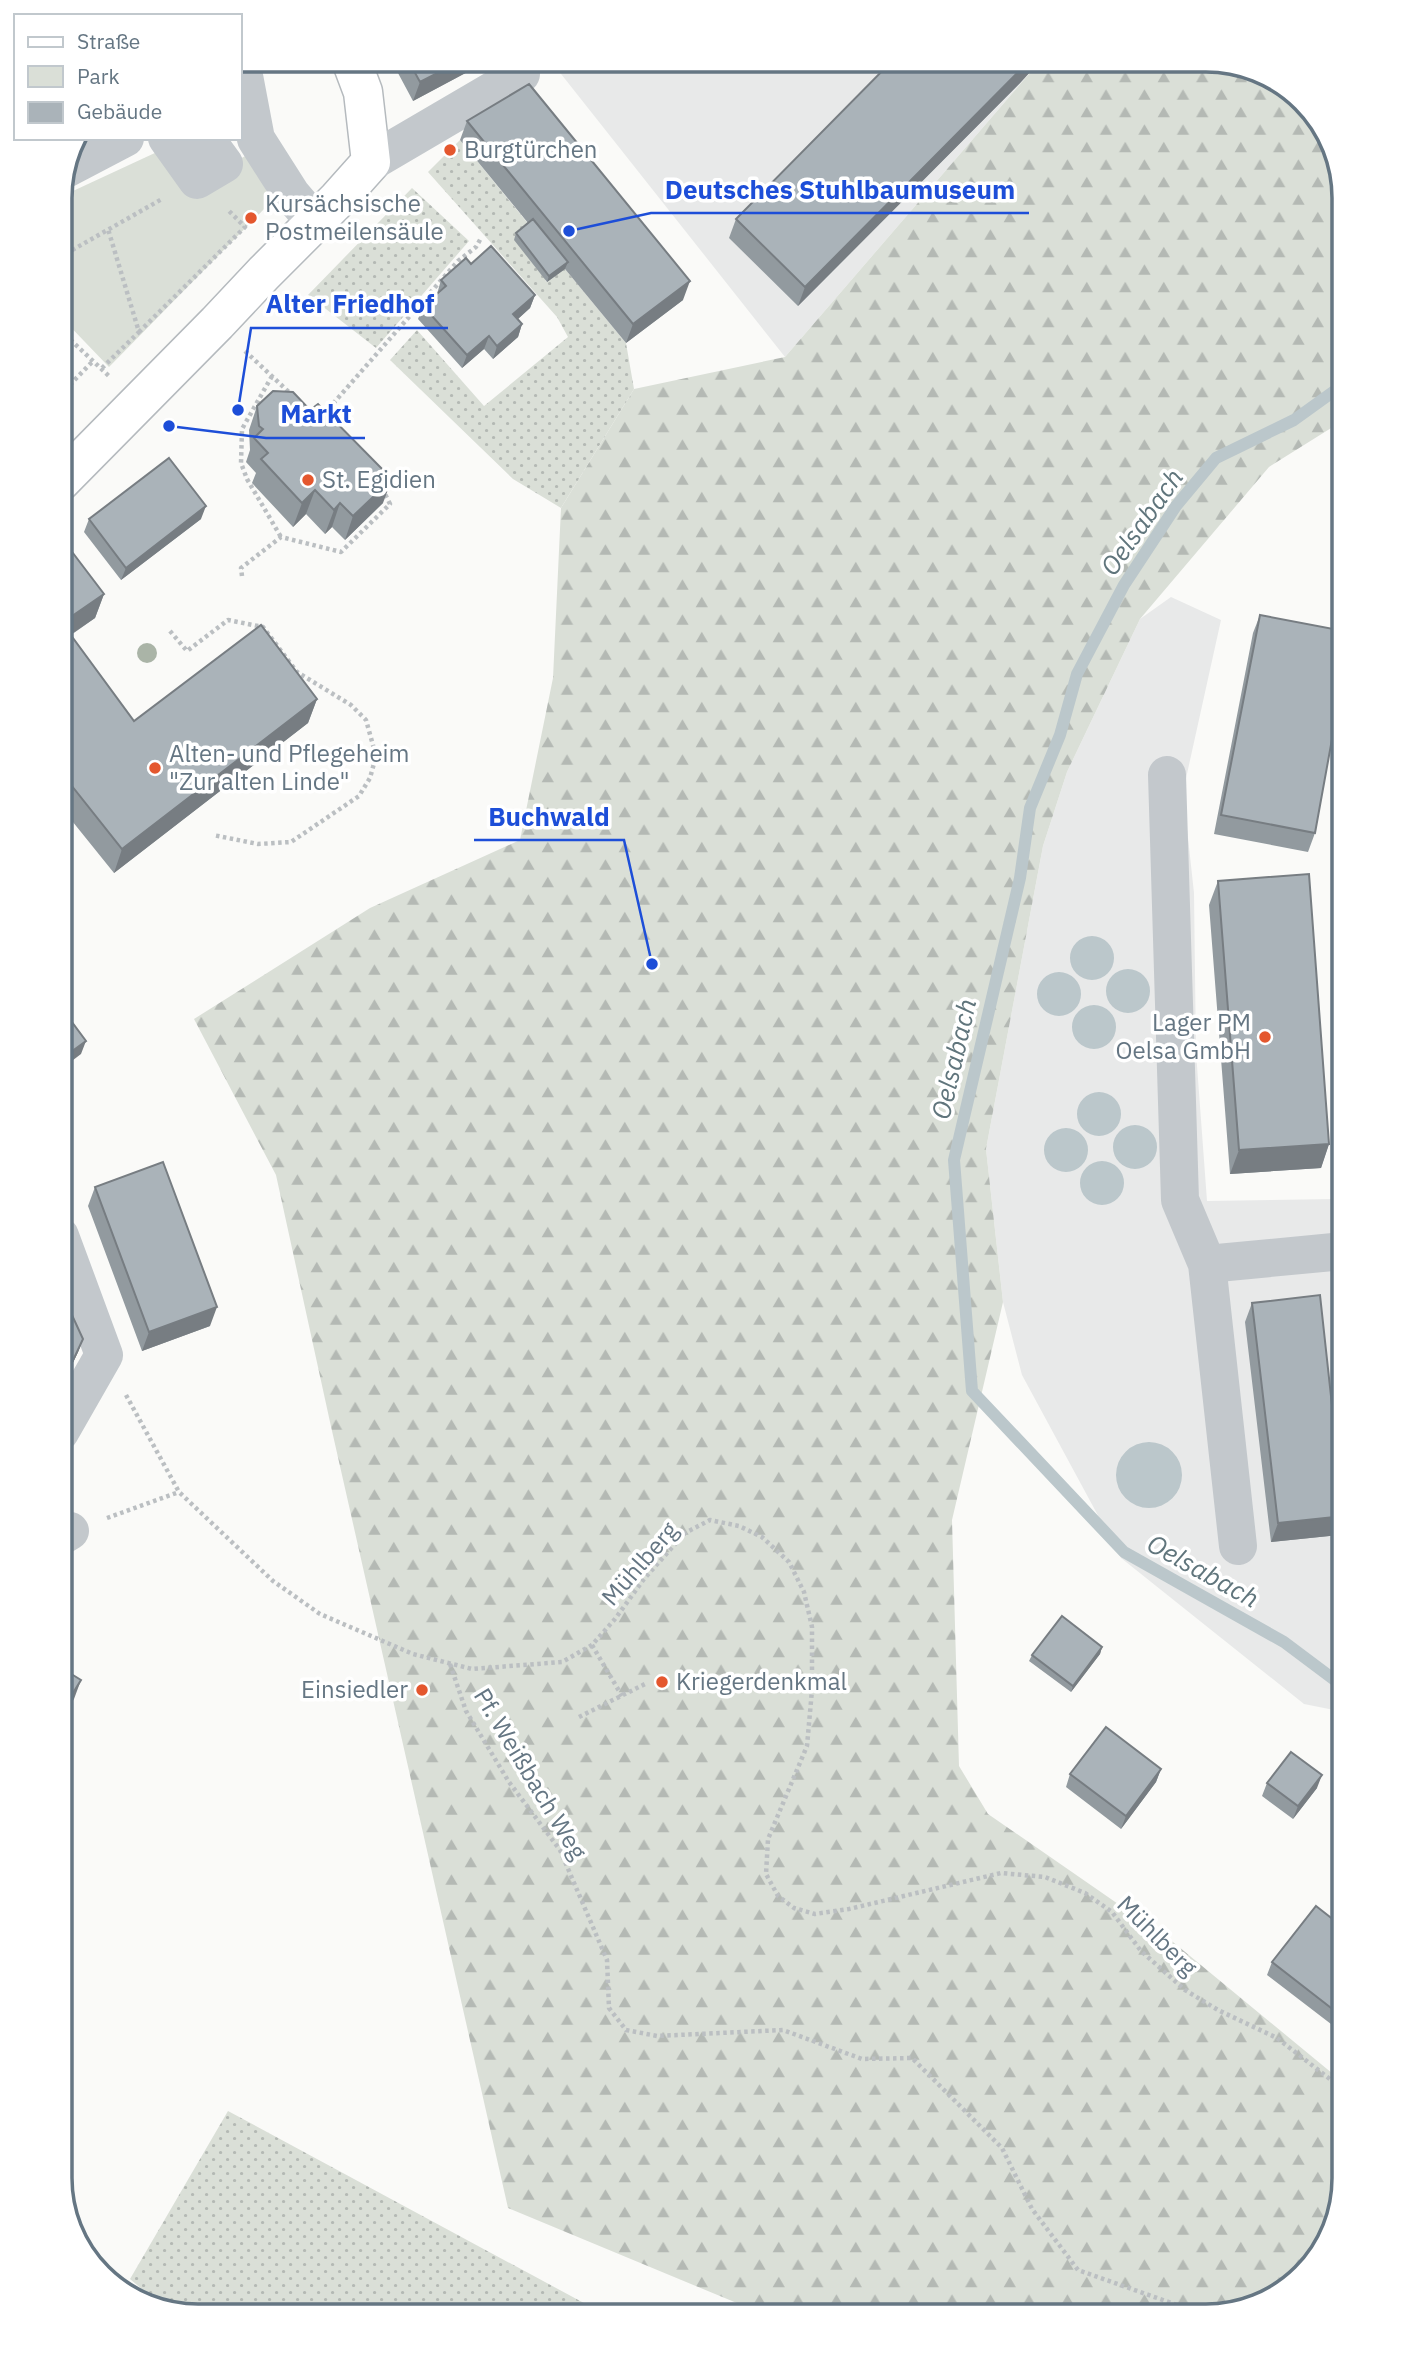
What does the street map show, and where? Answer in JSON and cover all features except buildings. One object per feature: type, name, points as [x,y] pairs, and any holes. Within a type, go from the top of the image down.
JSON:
[{"type":"main road","points":[[72,470],[371,162],[362,92],[355,72]]},
{"type":"street","points":[[244,72],[256,139],[291,194],[326,210]]},
{"type":"street","points":[[371,162],[521,74]]},
{"type":"street","points":[[77,163],[121,140]]},
{"type":"street","points":[[168,140],[197,180],[224,164],[206,140]]},
{"type":"street","points":[[1167,775],[1180,1200],[1207,1264],[1238,1546]]},
{"type":"street","points":[[1207,1264],[1332,1252]]},
{"type":"street","points":[[72,1268],[104,1355],[72,1411]]},
{"type":"path","points":[[72,250],[197,180],[245,227],[102,368]]},
{"type":"path","points":[[108,229],[139,332]]},
{"type":"path","points":[[324,414],[458,261],[476,247],[481,238]]},
{"type":"path","points":[[72,342],[109,376]]},
{"type":"path","points":[[251,357],[300,404]]},
{"type":"path","points":[[72,383],[92,362]]},
{"type":"path","points":[[272,376],[242,429],[242,463],[247,479],[281,537],[341,552],[390,504],[380,486]]},
{"type":"path","points":[[312,409],[332,421]]},
{"type":"path","points":[[242,576],[241,568],[281,537]]},
{"type":"path","points":[[170,631],[187,651],[228,620],[263,627],[297,671],[351,705],[366,720],[376,755],[370,778],[359,796],[291,842],[258,845],[213,835]]},
{"type":"path","name":"Mühlberg","points":[[131,1403],[179,1492],[273,1581],[320,1614],[413,1654],[472,1670],[562,1662],[592,1644],[685,1533],[710,1520],[739,1526],[762,1537],[789,1562],[804,1592],[812,1627],[813,1690],[807,1746],[768,1839],[766,1874],[778,1896],[794,1908],[815,1914],[849,1909],[1001,1873],[1045,1877],[1085,1893],[1112,1912],[1140,1951],[1185,1990],[1218,2010],[1278,2038],[1332,2080]]},
{"type":"path","points":[[72,1531],[179,1492]]},
{"type":"path","points":[[592,1644],[622,1696]]},
{"type":"path","name":"Pf. Weißbach Weg","points":[[450,1663],[466,1711],[480,1735],[509,1782],[560,1850],[607,1961],[609,2008],[626,2031],[657,2036],[783,2030],[862,2059],[912,2058],[1002,2148],[1032,2210],[1078,2270],[1174,2304]]},
{"type":"path","points":[[579,1717],[647,1683]]},
{"type":"shaded area","points":[[559,72],[1031,72],[785,357]]},
{"type":"shaded area","points":[[1171,597],[1221,620],[1183,792],[1194,893],[1196,1052],[1207,1201],[1332,1199],[1332,1710],[1304,1704],[1121,1558],[1022,1375],[1003,1302],[986,1149],[1043,846],[1067,772],[1140,619]]},
{"type":"shaded area","points":[[1092,936],[1101,937],[1108,942],[1113,949],[1113,967],[1108,974],[1101,979],[1092,980],[1083,979],[1076,974],[1071,967],[1070,958],[1071,949],[1076,942],[1083,937]]},
{"type":"shaded area","points":[[1128,969],[1137,970],[1144,975],[1149,982],[1149,1000],[1144,1007],[1137,1012],[1128,1013],[1119,1012],[1112,1007],[1107,1000],[1106,991],[1107,982],[1112,975],[1119,970]]},
{"type":"shaded area","points":[[1059,972],[1068,973],[1075,978],[1080,985],[1080,1003],[1075,1010],[1068,1015],[1059,1016],[1050,1015],[1043,1010],[1038,1003],[1037,994],[1038,985],[1043,978],[1050,973]]},
{"type":"shaded area","points":[[1094,1005],[1103,1006],[1110,1011],[1115,1018],[1115,1036],[1110,1043],[1103,1048],[1094,1049],[1085,1048],[1078,1043],[1073,1036],[1072,1027],[1073,1018],[1078,1011],[1085,1006]]},
{"type":"shaded area","points":[[1099,1092],[1108,1093],[1115,1098],[1120,1105],[1120,1123],[1115,1130],[1108,1135],[1099,1136],[1090,1135],[1083,1130],[1078,1123],[1077,1114],[1078,1105],[1083,1098],[1090,1093]]},
{"type":"shaded area","points":[[1135,1125],[1144,1126],[1151,1131],[1156,1138],[1156,1156],[1151,1163],[1144,1168],[1135,1169],[1126,1168],[1119,1163],[1114,1156],[1113,1147],[1114,1138],[1119,1131],[1126,1126]]},
{"type":"shaded area","points":[[1066,1128],[1075,1129],[1082,1134],[1087,1141],[1087,1159],[1082,1166],[1075,1171],[1066,1172],[1057,1171],[1050,1166],[1045,1159],[1044,1150],[1045,1141],[1050,1134],[1057,1129]]},
{"type":"shaded area","points":[[1102,1161],[1111,1162],[1118,1167],[1123,1174],[1123,1192],[1118,1199],[1111,1204],[1102,1205],[1093,1204],[1086,1199],[1081,1192],[1080,1183],[1081,1174],[1086,1167],[1093,1162]]},
{"type":"shaded area","points":[[1149,1442],[1162,1445],[1172,1452],[1179,1462],[1182,1475],[1179,1488],[1172,1498],[1162,1505],[1149,1508],[1136,1505],[1126,1498],[1119,1488],[1116,1475],[1119,1462],[1126,1452],[1136,1445]]},
{"type":"green space","points":[[1031,72],[1214,72],[1247,78],[1276,93],[1301,115],[1326,157],[1332,198],[1332,428],[1269,467],[1140,619],[1067,772],[1043,846],[986,1149],[1003,1302],[952,1520],[959,1766],[988,1814],[1173,1942],[1332,2073],[1332,2178],[1326,2219],[1311,2248],[1289,2273],[1262,2291],[1239,2300],[1206,2304],[739,2304],[508,2208],[276,1175],[194,1019],[370,908],[520,840],[553,678],[561,508],[634,389],[785,357]]},
{"type":"green space","points":[[460,140],[530,226],[546,282],[565,269],[626,343],[634,389],[561,508],[513,479],[390,360],[417,330],[484,406],[568,337],[557,317],[428,172]]},
{"type":"green space","points":[[157,152],[188,187],[249,154],[268,194],[267,206],[109,367],[72,328],[72,191]]},
{"type":"green space","points":[[412,188],[469,241],[376,348],[308,295]]},
{"type":"green space","points":[[228,2111],[586,2304],[190,2304],[157,2298],[130,2279]]},
{"type":"waterway","name":"Oelsabach","points":[[1332,393],[1294,420],[1216,458],[1176,506],[1124,585],[1077,674],[1060,735],[1030,808],[1020,878],[954,1160],[972,1391],[1124,1552],[1284,1642],[1332,1678]]},
{"type":"place","name":"Burgtürchen","points":[[450,150]]},
{"type":"place","name":"Kursächsische Postmeilensäule","points":[[251,218]]},
{"type":"place","name":"Deutsches Stuhlbaumuseum","points":[[569,231]]},
{"type":"place","name":"Alter Friedhof","points":[[238,410]]},
{"type":"place","name":"Markt","points":[[169,426]]},
{"type":"place","name":"St. Egidien","points":[[308,480]]},
{"type":"place","name":"Alten- und Pflegeheim \"Zur alten Linde\"","points":[[155,768]]},
{"type":"place","name":"Buchwald","points":[[652,964]]},
{"type":"place","name":"Lager PM Oelsa GmbH","points":[[1265,1037]]},
{"type":"place","name":"Kriegerdenkmal","points":[[662,1682]]},
{"type":"place","name":"Einsiedler","points":[[422,1690]]}]
